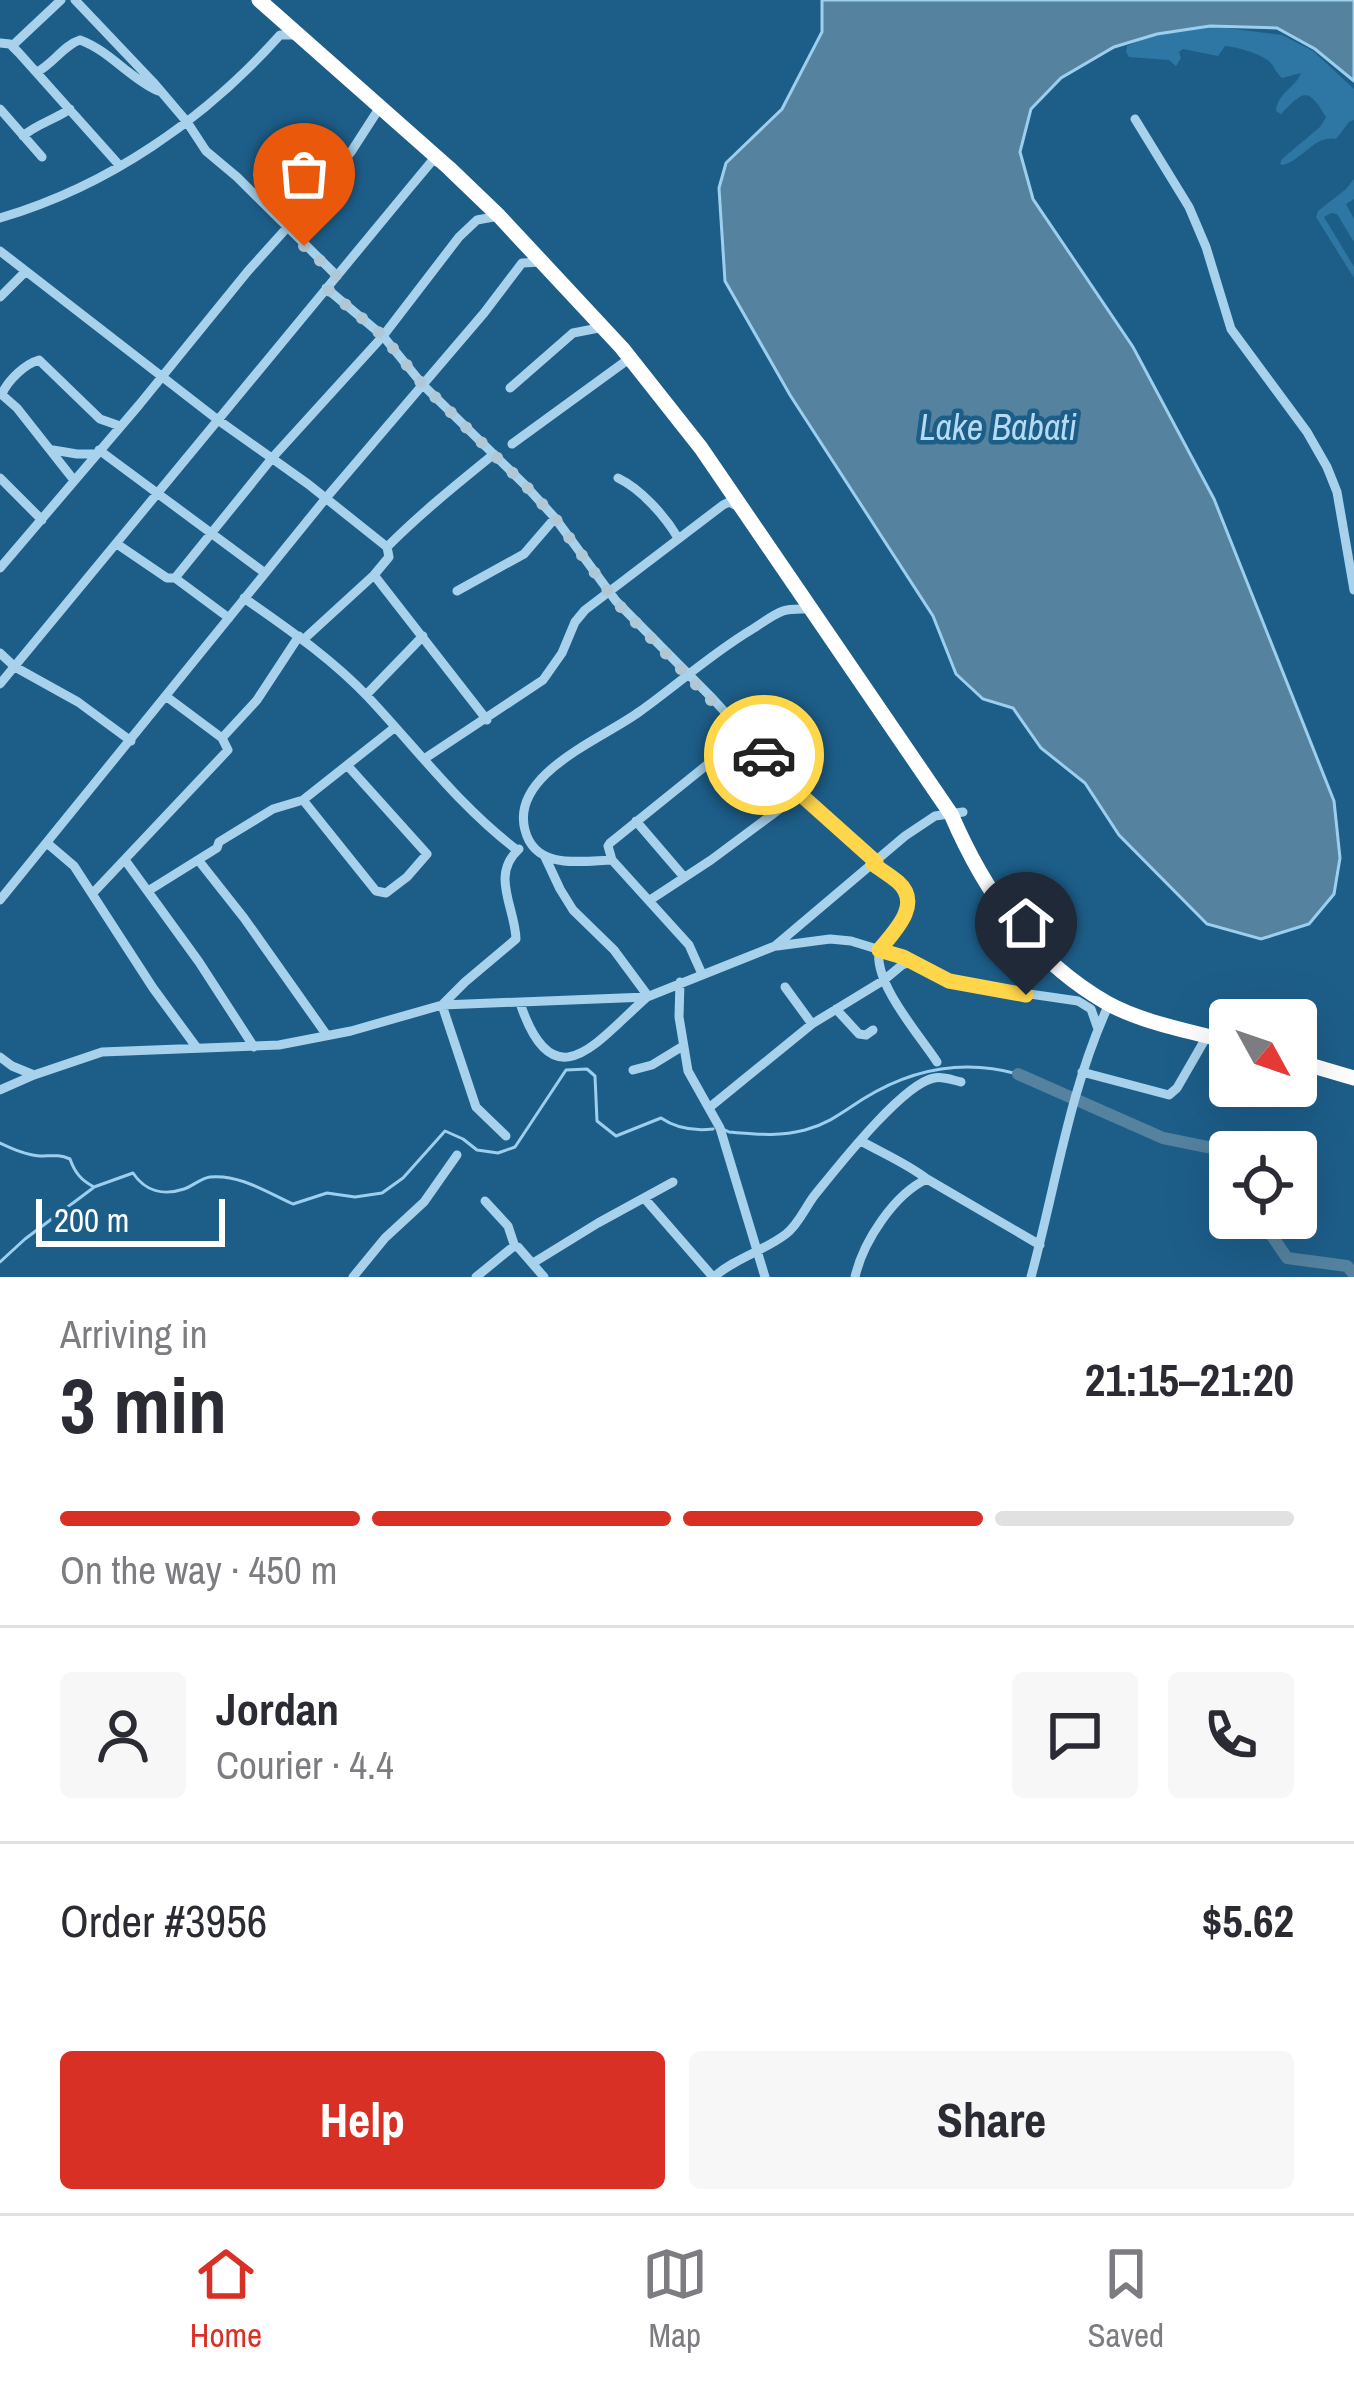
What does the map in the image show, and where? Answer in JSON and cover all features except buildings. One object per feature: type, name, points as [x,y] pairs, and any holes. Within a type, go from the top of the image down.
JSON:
[{"type":"highway","points":[[259,0],[499,216],[640,369],[688,430],[957,813],[968,854],[1006,915],[1062,971],[1109,1004],[1208,1036]]},
{"type":"highway","points":[[1317,1067],[1354,1078]]},
{"type":"street","points":[[61,0],[6,45],[120,166]]},
{"type":"street","points":[[75,0],[163,93],[206,151],[337,276]]},
{"type":"street","points":[[0,218],[50,203],[120,166],[188,122],[280,35],[298,35]]},
{"type":"street","points":[[37,73],[74,41],[84,40],[145,86],[163,93]]},
{"type":"street","points":[[0,568],[351,152],[380,107]]},
{"type":"street","points":[[0,109],[41,157]]},
{"type":"street","points":[[22,136],[70,109]]},
{"type":"street","points":[[1135,118],[1189,207],[1232,329],[1327,466],[1337,492],[1354,590]]},
{"type":"street","points":[[0,684],[432,161],[444,164]]},
{"type":"street","points":[[175,578],[273,457],[383,336],[443,256],[477,220],[499,216]]},
{"type":"street","points":[[0,251],[387,548],[389,555],[374,575],[301,638],[257,700],[222,738]]},
{"type":"street","points":[[0,900],[522,263],[543,262]]},
{"type":"street","points":[[0,297],[25,272]]},
{"type":"street","points":[[326,288],[383,336],[423,385],[555,518],[608,591],[800,794],[901,884],[907,913],[879,950],[878,960],[884,980],[937,1062]]},
{"type":"street","points":[[510,388],[573,334],[604,327]]},
{"type":"street","points":[[74,479],[1,393],[10,381],[39,360],[100,419],[120,426]]},
{"type":"street","points":[[512,444],[619,364],[626,361],[640,369]]},
{"type":"street","points":[[51,449],[97,452],[265,573]]},
{"type":"street","points":[[387,548],[447,490],[494,454]]},
{"type":"street","points":[[0,478],[41,520]]},
{"type":"street","points":[[618,478],[656,509],[678,538]]},
{"type":"street","points":[[424,759],[543,680],[580,616],[608,591],[730,502],[744,510]]},
{"type":"street","points":[[457,591],[524,554],[555,518]]},
{"type":"street","points":[[117,544],[230,618]]},
{"type":"street","points":[[374,575],[487,720]]},
{"type":"street","points":[[244,598],[301,638],[366,695],[472,812],[517,850]]},
{"type":"street","points":[[612,860],[555,861],[544,856],[530,844],[524,826],[529,793],[565,759],[643,709],[686,674],[785,610],[811,609]]},
{"type":"street","points":[[366,695],[423,636]]},
{"type":"street","points":[[0,653],[131,741]]},
{"type":"street","points":[[93,893],[228,750],[222,738],[167,697]]},
{"type":"street","points":[[148,891],[273,809],[303,800],[394,728]]},
{"type":"street","points":[[702,974],[693,950],[612,860],[610,843],[744,735]]},
{"type":"street","points":[[303,800],[376,891],[386,892],[407,877],[427,854],[346,765]]},
{"type":"street","points":[[650,900],[800,794]]},
{"type":"street","points":[[775,946],[922,824],[935,816],[957,813]]},
{"type":"street","points":[[636,821],[684,878]]},
{"type":"street","points":[[46,843],[68,859],[93,893],[196,1048]]},
{"type":"street","points":[[442,1005],[516,939],[504,878],[517,850],[530,844]]},
{"type":"street","points":[[544,856],[573,910],[614,950],[647,996]]},
{"type":"street","points":[[125,860],[254,1047]]},
{"type":"street","points":[[199,861],[326,1034]]},
{"type":"street","points":[[0,1090],[101,1052],[279,1046],[442,1005],[647,996],[775,946],[830,939],[879,950],[960,984],[1078,1001],[1091,1009],[1098,1029]]},
{"type":"street","points":[[710,1107],[812,1024],[913,962]]},
{"type":"street","points":[[680,982],[679,1017],[691,1078],[720,1128],[765,1277]]},
{"type":"street","points":[[785,987],[812,1024]]},
{"type":"street","points":[[520,1003],[529,1029],[545,1052],[562,1056],[598,1044],[647,996]]},
{"type":"street","points":[[1031,1277],[1082,1072],[1109,1004]]},
{"type":"street","points":[[442,1005],[476,1107],[506,1136]]},
{"type":"street","points":[[836,1009],[859,1034],[873,1030]]},
{"type":"street","points":[[1082,1072],[1169,1095],[1208,1036]]},
{"type":"street","points":[[633,1070],[652,1065],[683,1046]]},
{"type":"street","points":[[0,1057],[34,1075]]},
{"type":"street","points":[[645,1199],[713,1277],[792,1229],[890,1109],[920,1083],[942,1077],[961,1082]]},
{"type":"street","points":[[862,1142],[1040,1246]]},
{"type":"street","points":[[353,1277],[431,1194],[458,1155]]},
{"type":"street","points":[[855,1277],[866,1242],[908,1192],[927,1180]]},
{"type":"street","points":[[533,1263],[673,1182]]},
{"type":"street","points":[[485,1201],[508,1226],[515,1246],[544,1277]]},
{"type":"street","points":[[476,1277],[515,1246]]},
{"type":"shaded area","points":[[1210,26],[1282,35],[1313,51],[1354,89],[1354,120],[1336,139],[1321,141],[1283,165],[1282,159],[1326,117],[1315,100],[1305,95],[1281,114],[1276,111],[1301,73],[1282,78],[1262,57],[1225,46],[1218,56],[1183,49],[1176,66],[1169,60],[1129,57],[1126,52],[1127,46],[1157,34]]},
{"type":"shaded area","points":[[1354,179],[1354,199],[1346,204],[1354,219],[1354,242],[1337,214],[1324,217],[1354,267],[1354,278],[1316,217]]},
{"type":"water","name":"Lake Babati","points":[[822,0],[1354,0],[1354,81],[1315,49],[1277,28],[1210,26],[1157,34],[1114,47],[1061,78],[1031,109],[1020,152],[1033,199],[1133,347],[1214,499],[1334,801],[1340,858],[1334,894],[1309,924],[1261,939],[1207,924],[1119,835],[1085,783],[1041,748],[1013,708],[983,699],[956,674],[933,616],[790,395],[725,281],[719,188],[726,163],[782,109],[822,32]]},
{"type":"waterway","points":[[723,1129],[767,1134],[805,1130],[900,1080],[938,1070],[978,1067],[1018,1074]]},
{"type":"waterway","points":[[0,1143],[30,1154],[70,1159],[79,1176],[94,1187],[133,1173],[149,1188],[169,1192],[221,1177],[253,1185],[293,1204],[327,1193],[355,1197],[382,1193],[403,1178],[445,1131],[477,1150],[498,1153],[515,1147],[566,1070],[587,1069],[595,1076],[597,1121],[616,1136],[661,1118],[686,1128],[713,1129]]},
{"type":"waterway","points":[[1018,1074],[1163,1138],[1209,1147]]},
{"type":"waterway","points":[[0,1262],[93,1188]]},
{"type":"waterway","points":[[1274,1239],[1287,1258],[1347,1266],[1354,1274]]},
{"type":"way so far","points":[[304,246],[337,276],[326,288],[383,336],[423,385],[525,485],[616,602],[764,755]]},
{"type":"route","points":[[764,755],[876,862],[873,864],[901,884],[907,913],[879,950],[949,981],[1026,995]]}]
